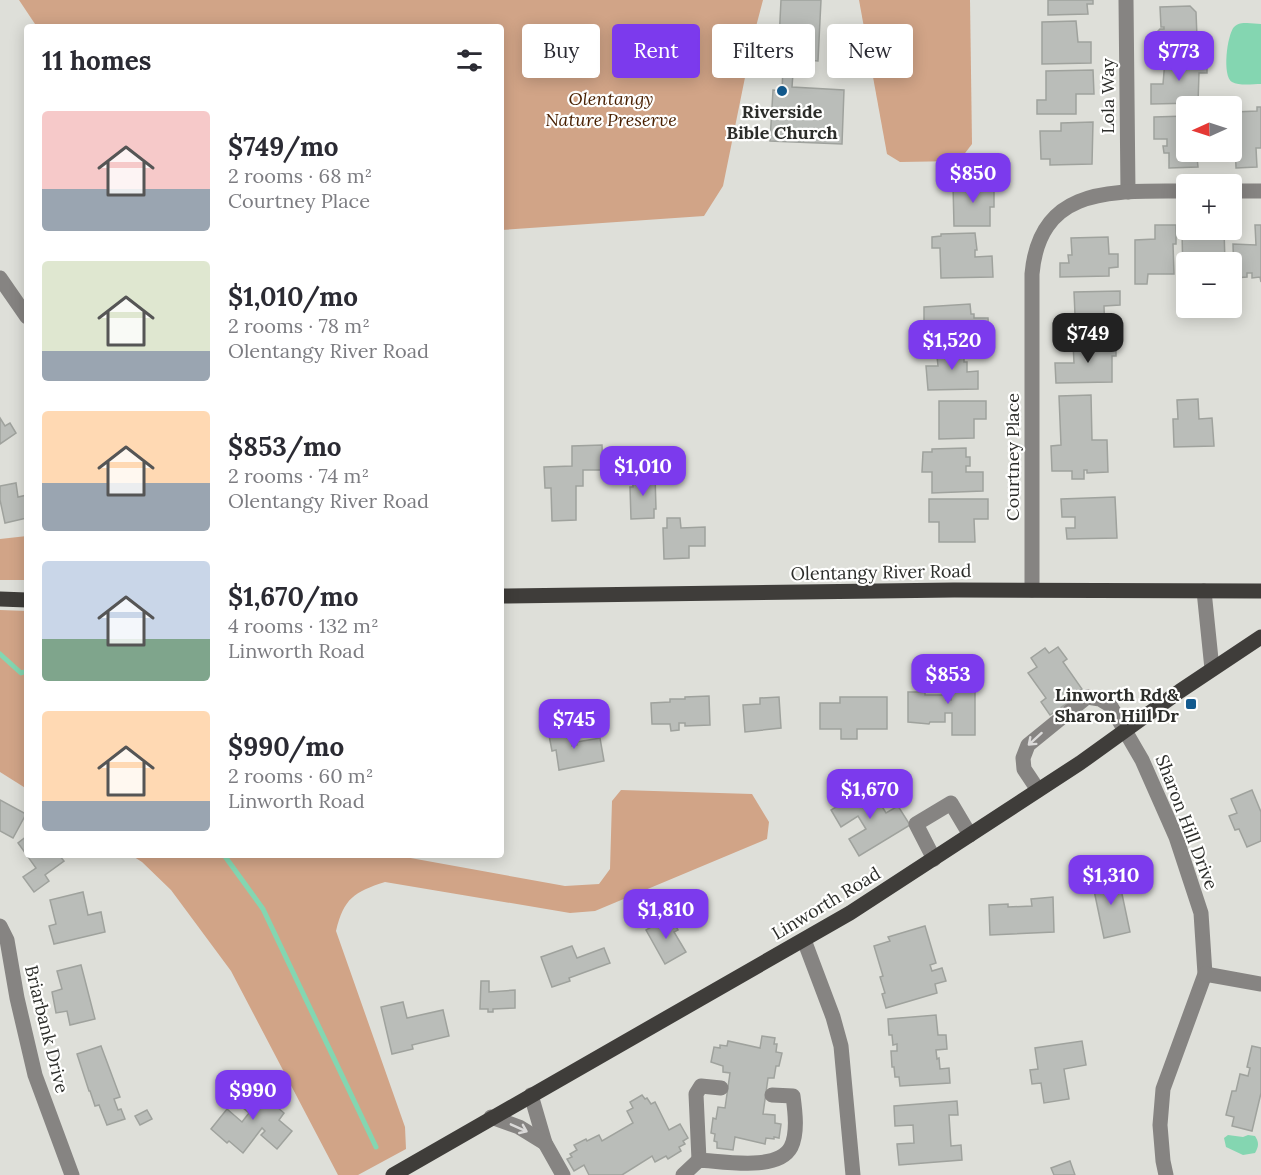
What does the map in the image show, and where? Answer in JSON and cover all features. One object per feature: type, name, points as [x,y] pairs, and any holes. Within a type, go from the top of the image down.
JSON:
[{"type":"main road","name":"Olentangy River Road","points":[[504,596],[1032,590],[1261,591]]},
{"type":"main road","points":[[0,599],[24,600]]},
{"type":"main road","name":"Linworth Road","points":[[393,1175],[804,940],[970,836],[1261,637]]},
{"type":"street","name":"Lola Way","points":[[1126,0],[1128,192]]},
{"type":"street","name":"Courtney Place","points":[[1032,590],[1032,274],[1034,255],[1047,225],[1066,208],[1083,199],[1128,192],[1176,191]]},
{"type":"street","points":[[1242,191],[1261,191]]},
{"type":"street","points":[[0,278],[24,313]]},
{"type":"street","points":[[1204,591],[1212,669]]},
{"type":"street","name":"Sharon Hill Drive","points":[[1038,790],[1024,769],[1023,758],[1028,745],[1087,697],[1100,699],[1110,705],[1142,760],[1176,837],[1201,913],[1204,974],[1163,1089],[1160,1125],[1162,1161],[1166,1175]]},
{"type":"street","points":[[934,859],[916,824],[951,803],[970,836]]},
{"type":"street","name":"Briarbank Drive","points":[[0,926],[7,940],[17,998],[35,1075],[72,1175]]},
{"type":"street","points":[[804,940],[833,1017],[841,1046],[853,1175]]},
{"type":"street","points":[[1204,974],[1261,984]]},
{"type":"street","points":[[699,1160],[696,1094],[701,1086],[721,1088]]},
{"type":"street","points":[[531,1095],[545,1143],[563,1175]]},
{"type":"street","points":[[683,1175],[699,1160],[760,1163],[779,1159],[791,1147],[796,1121],[793,1096],[772,1095]]},
{"type":"street","points":[[491,1117],[519,1127],[545,1143]]},
{"type":"green space","name":"Olentangy Nature Preserve","points":[[19,0],[763,0],[757,24],[712,24],[712,78],[745,78],[723,186],[704,216],[504,230],[504,24],[35,24]]},
{"type":"green space","points":[[859,0],[970,0],[972,144],[959,161],[900,162],[887,154],[873,78],[913,78],[913,24],[863,24]]},
{"type":"green space","points":[[24,536],[24,580],[0,580],[0,539]]},
{"type":"green space","points":[[0,610],[24,611],[24,787],[0,772]]},
{"type":"green space","points":[[621,790],[752,794],[769,822],[767,839],[595,911],[570,913],[385,882],[358,893],[347,904],[336,931],[405,1127],[406,1149],[358,1175],[338,1175],[231,971],[171,890],[136,858],[411,858],[565,886],[599,884],[610,869],[612,801]]},
{"type":"shaded area","points":[[1242,23],[1261,24],[1261,84],[1232,82],[1226,64],[1231,31]]},
{"type":"shaded area","points":[[1228,1135],[1255,1136],[1258,1144],[1255,1153],[1243,1155],[1226,1147],[1224,1138]]},
{"type":"building","name":"Riverside Bible Church","points":[[781,0],[821,0],[818,61],[815,61],[815,24],[780,24]]},
{"type":"building","points":[[1048,0],[1093,0],[1093,4],[1087,4],[1088,14],[1048,15]]},
{"type":"building","points":[[1190,6],[1196,12],[1197,37],[1192,42],[1192,49],[1150,50],[1150,38],[1155,38],[1155,34],[1160,29],[1164,29],[1161,27],[1160,7]]},
{"type":"building","points":[[1076,21],[1078,42],[1091,42],[1091,63],[1042,64],[1042,22]]},
{"type":"building","points":[[1207,59],[1207,73],[1199,73],[1198,96],[1176,96],[1176,103],[1151,104],[1151,84],[1163,84],[1165,60]]},
{"type":"building","points":[[1093,70],[1094,94],[1076,94],[1076,114],[1037,114],[1037,100],[1046,100],[1046,71]]},
{"type":"building","name":"Riverside Bible Church","points":[[783,78],[793,78],[792,87],[844,90],[842,144],[770,141],[773,90],[782,91]]},
{"type":"building","points":[[1257,107],[1261,107],[1261,148],[1256,148],[1257,167],[1236,168],[1236,162],[1242,162],[1242,112],[1257,111]]},
{"type":"building","points":[[1176,116],[1176,162],[1198,162],[1198,167],[1169,168],[1169,153],[1164,153],[1163,146],[1167,146],[1167,139],[1154,139],[1154,117]]},
{"type":"building","points":[[1093,122],[1092,164],[1050,165],[1050,159],[1041,159],[1040,131],[1061,131],[1061,123]]},
{"type":"building","points":[[966,178],[980,178],[980,185],[994,185],[994,207],[990,207],[990,226],[954,226],[953,185],[966,185]]},
{"type":"building","points":[[1155,225],[1176,225],[1176,244],[1173,244],[1174,274],[1148,274],[1147,284],[1135,284],[1135,240],[1155,239]]},
{"type":"building","points":[[1255,225],[1261,225],[1261,282],[1260,277],[1252,278],[1252,273],[1247,273],[1247,277],[1242,277],[1242,252],[1233,252],[1233,244],[1256,245]]},
{"type":"building","points":[[975,233],[977,250],[975,250],[975,257],[992,256],[993,277],[941,278],[940,248],[932,248],[932,237],[941,236],[941,234]]},
{"type":"building","points":[[1108,237],[1109,254],[1118,254],[1118,267],[1109,268],[1109,276],[1060,277],[1060,263],[1069,263],[1068,255],[1072,255],[1071,238]]},
{"type":"building","points":[[1182,240],[1224,240],[1225,252],[1182,252]]},
{"type":"building","points":[[1120,291],[1120,305],[1104,306],[1105,335],[1058,336],[1058,316],[1075,315],[1074,292]]},
{"type":"building","points":[[970,304],[974,318],[988,318],[989,337],[924,338],[924,307]]},
{"type":"building","points":[[1073,343],[1116,343],[1116,356],[1112,356],[1112,382],[1056,383],[1055,363],[1074,363]]},
{"type":"building","points":[[969,346],[969,357],[964,357],[964,362],[967,362],[967,372],[978,371],[978,389],[928,390],[926,366],[938,366],[936,347]]},
{"type":"building","points":[[1091,395],[1092,440],[1107,440],[1108,472],[1087,473],[1087,470],[1084,470],[1084,479],[1072,479],[1072,471],[1052,471],[1051,446],[1061,445],[1059,396]]},
{"type":"building","points":[[1198,399],[1199,419],[1212,418],[1214,446],[1174,447],[1173,419],[1178,419],[1177,400]]},
{"type":"building","points":[[939,401],[986,401],[986,419],[974,419],[974,438],[939,439]]},
{"type":"building","points":[[0,418],[5,426],[10,423],[16,433],[0,444]]},
{"type":"building","points":[[602,445],[603,470],[583,470],[583,486],[576,486],[576,520],[552,521],[551,488],[545,488],[544,467],[572,466],[572,446]]},
{"type":"building","points":[[966,448],[966,457],[970,457],[970,466],[966,466],[966,472],[983,472],[983,491],[932,493],[932,472],[922,472],[923,452],[932,452],[932,449]]},
{"type":"building","points":[[655,474],[654,518],[631,519],[632,475]]},
{"type":"building","points":[[16,483],[18,497],[24,496],[24,519],[5,523],[0,500],[0,486]]},
{"type":"building","points":[[1115,497],[1117,538],[1067,539],[1066,528],[1075,528],[1075,517],[1062,517],[1061,499]]},
{"type":"building","points":[[929,499],[988,499],[988,519],[974,519],[975,542],[939,542],[939,522],[929,522]]},
{"type":"building","points":[[667,518],[680,518],[681,528],[705,527],[705,546],[689,546],[689,558],[664,559],[663,528],[667,528]]},
{"type":"building","points":[[1058,647],[1067,659],[1063,662],[1082,689],[1072,697],[1073,699],[1050,715],[1041,702],[1046,698],[1028,673],[1037,667],[1031,658],[1045,648],[1049,653]]},
{"type":"building","points":[[951,671],[975,671],[975,735],[952,735],[952,713],[945,713],[945,722],[930,722],[929,724],[908,722],[908,692],[946,695],[946,700],[951,700]]},
{"type":"building","points":[[709,696],[710,725],[685,726],[685,723],[679,723],[679,730],[671,731],[670,724],[652,724],[651,703],[670,702],[670,699],[685,699],[685,697]]},
{"type":"building","points":[[779,697],[781,728],[745,732],[743,705],[760,704],[760,698]]},
{"type":"building","points":[[840,697],[887,697],[887,729],[857,729],[857,739],[841,739],[841,729],[820,729],[820,703],[840,703]]},
{"type":"building","points":[[568,726],[572,746],[577,745],[577,742],[600,738],[604,761],[559,770],[556,750],[552,751],[548,730]]},
{"type":"building","points":[[870,787],[886,813],[898,806],[910,825],[859,856],[849,839],[866,829],[858,816],[841,827],[831,810]]},
{"type":"building","points":[[1252,790],[1261,812],[1261,841],[1247,847],[1239,829],[1235,830],[1229,816],[1237,813],[1231,799]]},
{"type":"building","points":[[0,800],[24,813],[24,818],[13,838],[0,831]]},
{"type":"building","points":[[24,838],[24,851],[18,843]]},
{"type":"building","points":[[29,858],[62,858],[64,861],[45,875],[49,881],[34,892],[23,877],[36,868]]},
{"type":"building","points":[[1118,875],[1130,932],[1104,938],[1092,881]]},
{"type":"building","points":[[83,892],[88,915],[101,912],[105,932],[54,944],[49,926],[56,924],[50,900]]},
{"type":"building","points":[[1053,897],[1054,932],[990,935],[989,905],[1032,906],[1031,899]]},
{"type":"building","points":[[670,916],[678,930],[674,932],[686,952],[665,964],[646,930]]},
{"type":"building","points":[[925,926],[936,963],[930,965],[932,971],[942,968],[946,981],[935,984],[937,993],[886,1008],[882,994],[885,993],[880,977],[883,976],[874,946],[890,941],[888,937]]},
{"type":"building","points":[[572,946],[577,958],[604,948],[610,963],[569,978],[570,981],[552,987],[541,957]]},
{"type":"building","points":[[81,965],[95,1019],[70,1025],[67,1011],[56,1013],[52,992],[62,989],[57,971]]},
{"type":"building","points":[[481,981],[489,981],[489,992],[515,990],[515,1008],[493,1009],[493,1012],[480,1009]]},
{"type":"building","points":[[403,1002],[407,1018],[443,1010],[449,1036],[412,1045],[413,1049],[392,1054],[381,1007]]},
{"type":"building","points":[[936,1015],[938,1035],[946,1035],[947,1049],[936,1050],[937,1059],[939,1058],[940,1069],[949,1068],[950,1083],[900,1086],[899,1077],[895,1077],[894,1067],[892,1067],[891,1051],[897,1051],[897,1044],[893,1045],[892,1035],[889,1035],[888,1019]]},
{"type":"building","points":[[762,1036],[775,1038],[776,1052],[782,1053],[774,1078],[768,1078],[763,1114],[775,1115],[775,1123],[781,1124],[779,1138],[766,1138],[765,1144],[735,1137],[733,1150],[717,1148],[717,1142],[714,1141],[715,1134],[711,1133],[713,1118],[716,1119],[718,1107],[725,1108],[730,1073],[723,1072],[723,1066],[711,1062],[714,1047],[727,1046],[728,1041],[760,1048]]},
{"type":"building","points":[[1082,1041],[1086,1065],[1064,1069],[1069,1099],[1044,1103],[1041,1083],[1032,1084],[1030,1070],[1038,1069],[1035,1048]]},
{"type":"building","points":[[101,1046],[120,1097],[114,1099],[125,1119],[107,1125],[99,1105],[95,1106],[77,1054]]},
{"type":"building","points":[[1252,1046],[1261,1048],[1261,1093],[1252,1131],[1232,1126],[1234,1117],[1226,1115],[1232,1091],[1236,1091],[1240,1074],[1248,1076],[1250,1068],[1247,1067]]},
{"type":"building","points":[[255,1081],[272,1096],[269,1100],[284,1113],[279,1120],[292,1131],[277,1149],[261,1135],[265,1131],[262,1128],[243,1153],[211,1129],[227,1109],[242,1122],[249,1113],[237,1103]]},
{"type":"building","points":[[642,1095],[651,1104],[655,1102],[669,1130],[680,1124],[688,1138],[683,1141],[685,1144],[679,1147],[681,1151],[668,1159],[666,1156],[655,1162],[652,1156],[622,1175],[589,1175],[584,1165],[574,1171],[567,1159],[572,1157],[570,1154],[577,1150],[574,1145],[599,1135],[602,1141],[633,1123],[627,1111],[633,1108],[630,1102]]},
{"type":"building","points":[[957,1101],[958,1115],[949,1115],[951,1146],[961,1145],[962,1160],[899,1165],[897,1144],[914,1143],[913,1125],[895,1126],[894,1106]]},
{"type":"building","points":[[147,1110],[152,1119],[140,1125],[135,1116]]},
{"type":"building","points":[[1070,1161],[1075,1175],[1054,1175],[1051,1168]]},
{"type":"waterway","points":[[0,654],[21,673],[24,672]]},
{"type":"waterway","points":[[226,858],[263,909],[376,1147]]},
{"type":"place","name":"Riverside Bible Church","points":[[782,91]]},
{"type":"place","name":"Linworth Rd & Sharon Hill Dr","points":[[1191,704]]}]
